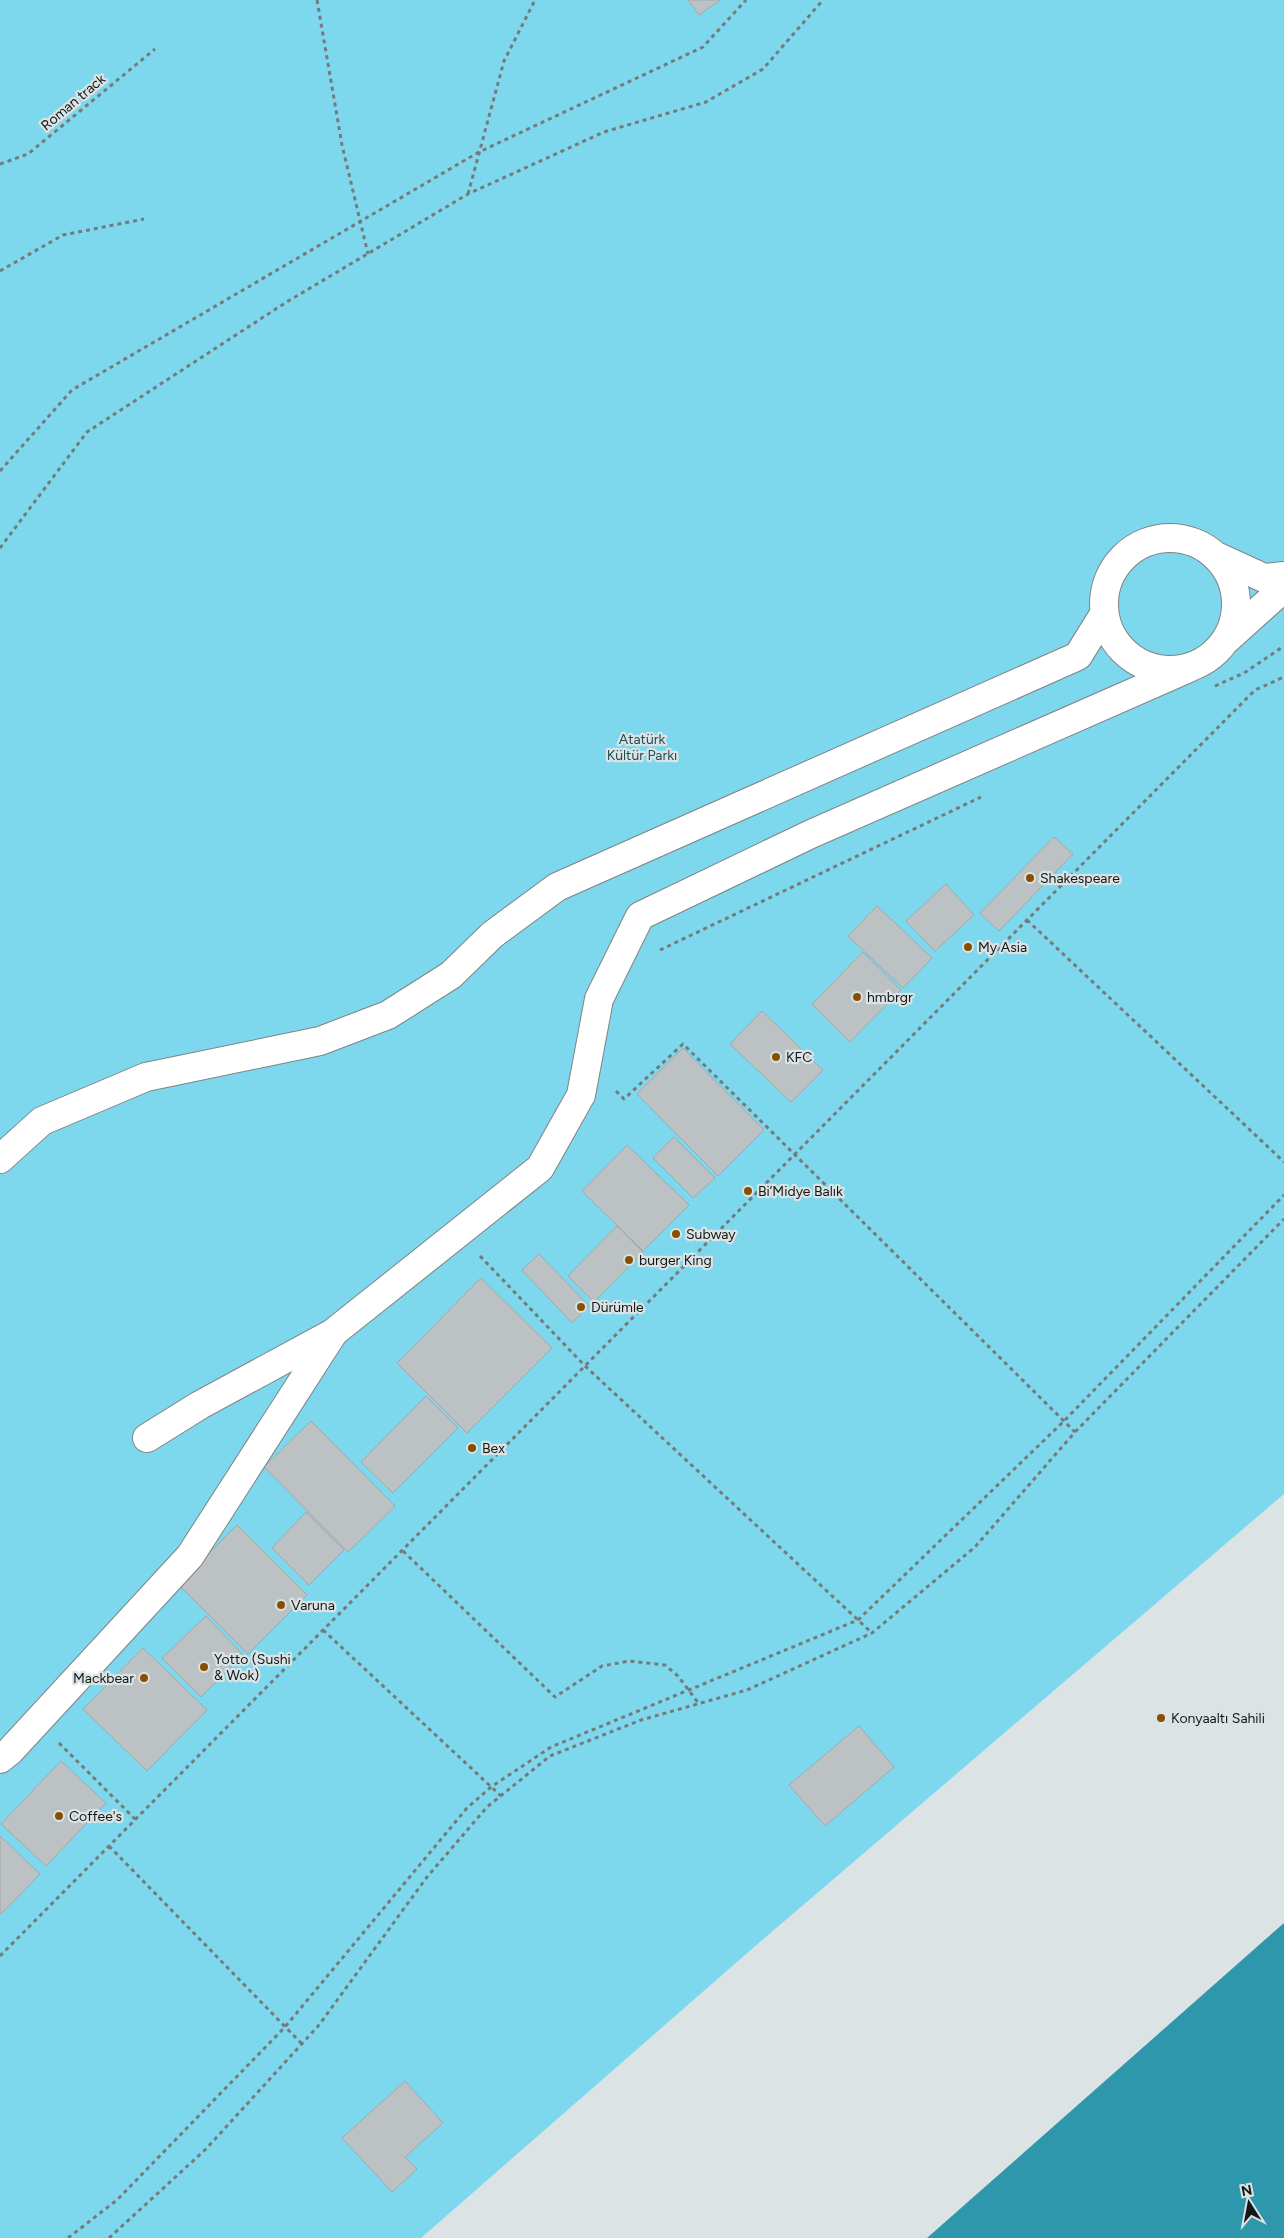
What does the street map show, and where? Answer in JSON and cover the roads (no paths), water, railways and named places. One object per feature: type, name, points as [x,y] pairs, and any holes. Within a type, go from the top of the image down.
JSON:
[{"type":"street","points":[[1188,668],[1166,670],[1143,664],[1124,652],[1110,633],[1104,614],[1104,593],[1110,573],[1122,556],[1139,544],[1159,538],[1180,538],[1199,544],[1216,556],[1264,578],[1284,576]]},
{"type":"street","points":[[1216,556],[1230,574],[1236,596],[1235,620],[1225,641]]},
{"type":"street","points":[[147,1438],[200,1406],[334,1332],[540,1168],[581,1095],[599,999],[640,916],[811,834],[1210,658],[1225,641],[1284,588]]},
{"type":"street","points":[[0,1159],[42,1121],[146,1077],[320,1041],[388,1015],[452,974],[492,935],[557,887],[1078,656],[1104,614]]},
{"type":"street","points":[[0,1759],[10,1752],[190,1556],[334,1332]]},
{"type":"place","name":"Shakespeare","points":[[1030,878]]},
{"type":"place","name":"My Asia","points":[[968,947]]},
{"type":"place","name":"hmbrgr","points":[[857,997]]},
{"type":"place","name":"KFC","points":[[776,1057]]},
{"type":"place","name":"Bi’Midye Balık","points":[[748,1191]]},
{"type":"place","name":"Subway","points":[[676,1234]]},
{"type":"place","name":"burger King","points":[[629,1260]]},
{"type":"place","name":"Dürümle","points":[[581,1307]]},
{"type":"place","name":"Bex","points":[[472,1448]]},
{"type":"place","name":"Varuna","points":[[281,1605]]},
{"type":"place","name":"Yotto (Sushi & Wok)","points":[[204,1667]]},
{"type":"place","name":"Mackbear","points":[[144,1678]]},
{"type":"place","name":"Konyaaltı Sahili","points":[[1161,1718]]},
{"type":"place","name":"Coffee's","points":[[59,1816]]},
{"type":"park label","name":"Atatürk Kültür Parkı","points":[[642,748]]}]
